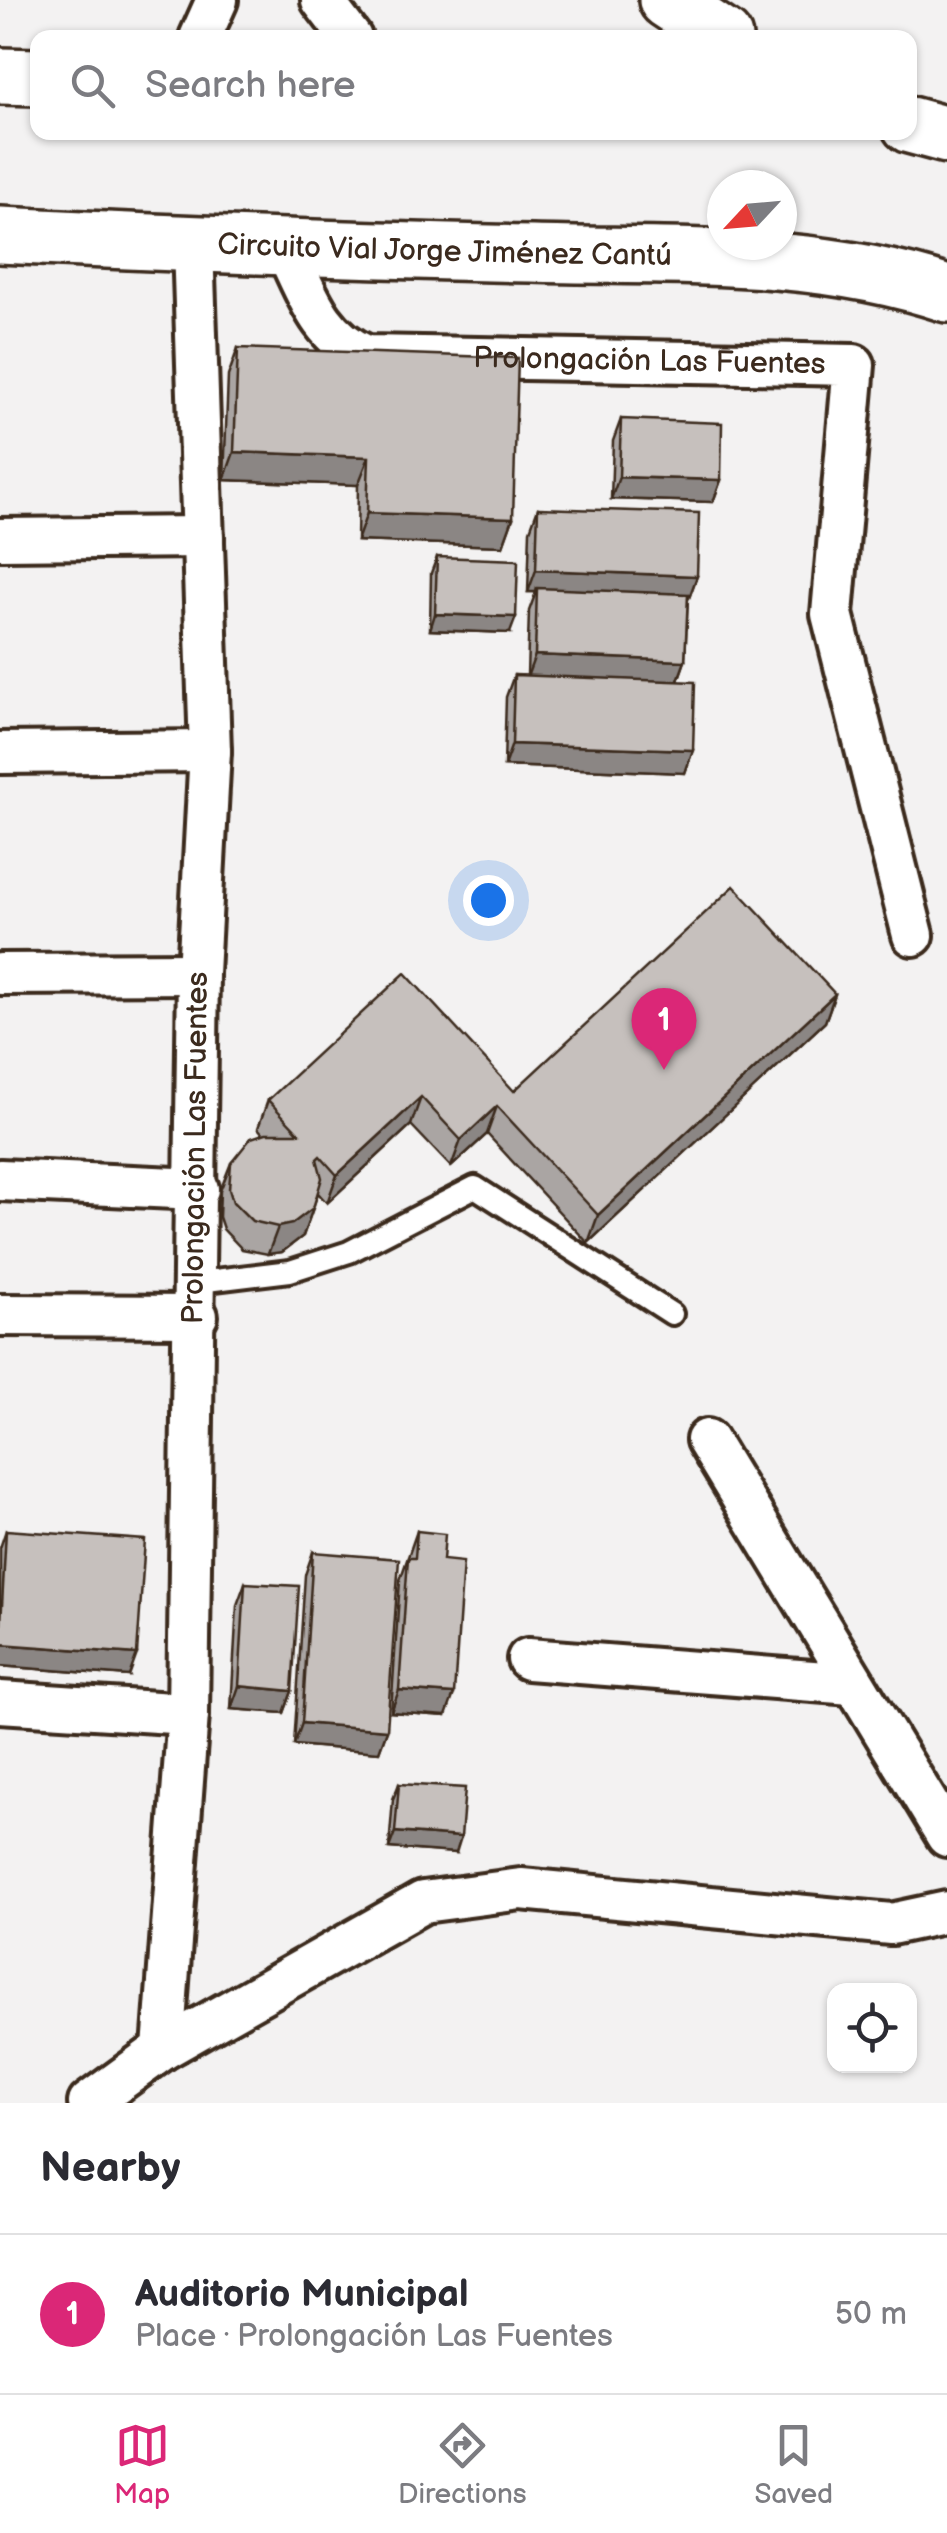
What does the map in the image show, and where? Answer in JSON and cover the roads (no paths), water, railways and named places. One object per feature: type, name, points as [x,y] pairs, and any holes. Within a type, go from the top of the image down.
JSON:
[{"type":"main road","points":[[667,0],[712,30]]},
{"type":"main road","points":[[0,76],[30,77]]},
{"type":"main road","points":[[917,127],[947,136]]},
{"type":"main road","name":"Circuito Vial Jorge Jiménez Cantú","points":[[0,235],[285,248],[800,261],[904,280],[947,294]]},
{"type":"street","points":[[204,30],[217,0]]},
{"type":"street","points":[[322,0],[346,30]]},
{"type":"street","name":"Prolongación Las Fuentes","points":[[163,2049],[188,1714],[197,1299],[198,973],[210,751],[192,244]]},
{"type":"street","name":"Prolongación Las Fuentes","points":[[285,248],[338,344],[366,356],[854,366],[832,614],[913,935]]},
{"type":"street","points":[[0,539],[203,537]]},
{"type":"street","points":[[0,753],[210,751]]},
{"type":"street","points":[[0,974],[198,973]]},
{"type":"street","points":[[0,1180],[198,1190]]},
{"type":"street","points":[[0,1315],[197,1299]]},
{"type":"street","points":[[707,1440],[947,1836]]},
{"type":"street","points":[[528,1659],[852,1684]]},
{"type":"street","points":[[0,1702],[188,1714]]},
{"type":"street","points":[[88,2103],[163,2049],[423,1902],[521,1889],[891,1924],[947,1912]]},
{"type":"lane","points":[[197,1299],[349,1252],[475,1187],[672,1314]]},
{"type":"place","name":"Auditorio Municipal","points":[[664,1070]]}]
